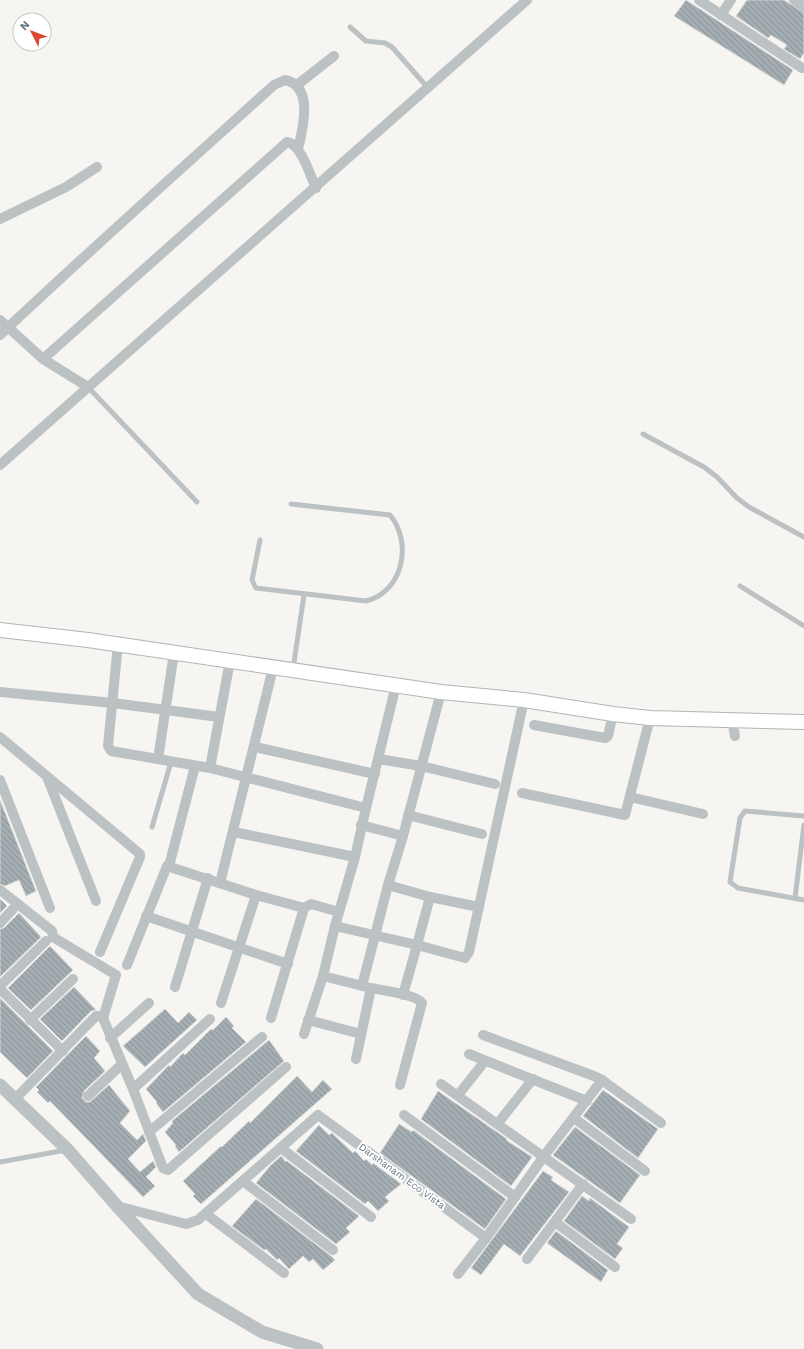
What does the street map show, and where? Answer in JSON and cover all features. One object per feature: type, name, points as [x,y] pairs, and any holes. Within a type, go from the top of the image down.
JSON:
[{"type":"main road","points":[[0,630],[118,644],[441,692],[524,700],[613,714],[650,718],[803,720]]},
{"type":"street","points":[[0,465],[316,188],[527,0]]},
{"type":"street","points":[[699,0],[802,68]]},
{"type":"street","points":[[721,15],[731,0]]},
{"type":"street","points":[[794,0],[804,7]]},
{"type":"street","points":[[297,85],[334,56]]},
{"type":"street","points":[[0,335],[53,284],[274,85],[285,80],[297,85],[303,96],[304,111],[298,149]]},
{"type":"street","points":[[43,359],[287,142],[291,143],[298,149],[316,188]]},
{"type":"street","points":[[0,219],[66,187],[97,167]]},
{"type":"street","points":[[0,320],[43,359],[88,387]]},
{"type":"street","points":[[118,644],[109,749],[111,751],[210,768],[366,808]]},
{"type":"street","points":[[158,759],[174,652]]},
{"type":"street","points":[[210,768],[230,661]]},
{"type":"street","points":[[220,883],[234,832],[273,668]]},
{"type":"street","points":[[304,1034],[323,976],[335,926],[355,857],[361,825],[379,758],[396,685]]},
{"type":"street","points":[[0,692],[113,703],[219,717]]},
{"type":"street","points":[[356,1059],[361,1034],[366,987],[376,936],[388,885],[403,836],[441,692]]},
{"type":"street","points":[[335,926],[465,958],[469,952],[524,700]]},
{"type":"street","points":[[534,725],[605,738],[608,736],[613,714]]},
{"type":"street","points":[[522,793],[624,816],[626,814],[650,718]]},
{"type":"street","points":[[732,720],[735,736]]},
{"type":"street","points":[[0,737],[140,854],[100,952]]},
{"type":"street","points":[[254,747],[375,774]]},
{"type":"street","points":[[379,758],[421,766],[495,784]]},
{"type":"street","points":[[127,965],[165,867],[169,866],[195,766]]},
{"type":"street","points":[[46,775],[96,901]]},
{"type":"street","points":[[0,780],[50,908]]},
{"type":"street","points":[[630,797],[703,814]]},
{"type":"street","points":[[408,815],[482,834]]},
{"type":"street","points":[[361,825],[403,836]]},
{"type":"street","points":[[234,832],[355,857]]},
{"type":"street","points":[[169,866],[256,895],[304,908]]},
{"type":"street","points":[[175,987],[208,878]]},
{"type":"street","points":[[388,885],[479,907]]},
{"type":"street","points":[[0,890],[52,931],[53,937],[116,975],[103,1018],[121,1065],[133,1089],[163,1168],[168,1170],[286,1067]]},
{"type":"street","points":[[221,1003],[256,895]]},
{"type":"street","points":[[403,995],[430,896]]},
{"type":"street","points":[[271,1018],[304,908],[311,904],[339,912]]},
{"type":"street","points":[[0,923],[13,909]]},
{"type":"street","points":[[146,916],[288,964]]},
{"type":"street","points":[[0,986],[46,941]]},
{"type":"street","points":[[323,976],[403,995],[422,1003],[400,1085]]},
{"type":"street","points":[[30,1020],[73,979]]},
{"type":"street","points":[[0,989],[63,1051]]},
{"type":"street","points":[[110,1038],[149,1003]]},
{"type":"street","points":[[15,1099],[96,1016],[103,1018]]},
{"type":"street","points":[[133,1089],[210,1019]]},
{"type":"street","points":[[308,1020],[361,1034]]},
{"type":"street","points":[[483,1035],[594,1076],[602,1080],[661,1123]]},
{"type":"street","points":[[149,1132],[262,1037]]},
{"type":"street","points":[[469,1054],[587,1101]]},
{"type":"street","points":[[458,1095],[485,1061]]},
{"type":"street","points":[[88,1096],[121,1065]]},
{"type":"street","points":[[498,1124],[532,1079]]},
{"type":"street","points":[[458,1274],[516,1197],[544,1156],[602,1080]]},
{"type":"street","points":[[441,1084],[631,1219]]},
{"type":"street","points":[[0,1085],[68,1150],[198,1294],[262,1332],[317,1349]]},
{"type":"street","points":[[404,1114],[516,1197]]},
{"type":"street","name":"Darshanam Eco Vista","points":[[117,1206],[186,1224],[198,1220],[281,1148],[316,1115],[319,1115],[486,1238]]},
{"type":"street","points":[[574,1118],[645,1171]]},
{"type":"street","points":[[281,1148],[371,1217]]},
{"type":"street","points":[[243,1181],[334,1250]]},
{"type":"street","points":[[527,1259],[582,1184]]},
{"type":"street","points":[[206,1214],[284,1273]]},
{"type":"street","points":[[555,1222],[614,1267]]},
{"type":"lane","points":[[350,27],[366,41],[385,43],[392,47],[428,88]]},
{"type":"lane","points":[[88,387],[197,502]]},
{"type":"lane","points":[[643,434],[704,467],[717,477],[737,498],[749,507],[804,537]]},
{"type":"lane","points":[[260,540],[252,580],[256,588],[304,595],[366,601],[376,599],[390,587],[399,573],[403,551],[392,517],[387,513],[291,504]]},
{"type":"lane","points":[[740,586],[804,626]]},
{"type":"lane","points":[[292,670],[304,595]]},
{"type":"lane","points":[[152,827],[171,762]]},
{"type":"lane","points":[[804,816],[745,810],[740,818],[730,882],[738,888],[804,900]]},
{"type":"lane","points":[[795,898],[804,824]]},
{"type":"lane","points":[[0,1162],[68,1150]]},
{"type":"building","points":[[686,0],[793,70],[784,85],[674,16]]},
{"type":"building","points":[[747,0],[784,0],[804,13],[804,53],[800,59],[784,49],[787,45],[771,35],[768,38],[736,16]]},
{"type":"building","points":[[0,800],[36,891],[26,896],[19,880],[5,886],[0,884]]},
{"type":"building","points":[[0,899],[7,906],[0,913]]},
{"type":"building","points":[[19,913],[41,937],[0,977],[0,929],[4,928]]},
{"type":"building","points":[[50,946],[73,970],[31,1010],[8,988]]},
{"type":"building","points":[[74,987],[96,1010],[91,1011],[62,1041],[40,1019]]},
{"type":"building","points":[[0,998],[53,1051],[27,1078],[0,1052]]},
{"type":"building","points":[[165,1009],[178,1023],[189,1012],[197,1020],[145,1067],[123,1046]]},
{"type":"building","points":[[226,1017],[234,1026],[232,1028],[246,1042],[163,1112],[146,1089],[169,1065],[170,1067],[183,1053],[185,1055],[211,1029],[213,1030]]},
{"type":"building","points":[[86,1036],[100,1051],[94,1058],[105,1071],[84,1091],[82,1098],[86,1102],[90,1102],[109,1085],[130,1111],[120,1123],[137,1140],[143,1134],[146,1141],[128,1159],[140,1172],[153,1161],[156,1167],[146,1177],[155,1186],[143,1197],[50,1101],[48,1103],[37,1092],[39,1090],[36,1087]]},
{"type":"building","points":[[269,1040],[284,1061],[179,1152],[175,1146],[176,1145],[165,1132],[173,1123],[172,1121]]},
{"type":"building","points":[[297,1076],[312,1092],[323,1080],[332,1089],[201,1204],[193,1196],[195,1194],[183,1181],[249,1121],[250,1123]]},
{"type":"building","points":[[603,1090],[658,1129],[638,1158],[583,1116]]},
{"type":"building","points":[[438,1091],[532,1157],[511,1186],[421,1119]]},
{"type":"building","points":[[399,1124],[412,1132],[413,1130],[506,1199],[485,1229],[380,1153]]},
{"type":"building","points":[[319,1125],[329,1135],[332,1133],[353,1153],[355,1151],[364,1161],[366,1159],[372,1165],[373,1163],[401,1184],[385,1197],[389,1201],[378,1211],[368,1201],[365,1204],[296,1151]]},
{"type":"building","points":[[575,1127],[640,1175],[620,1203],[553,1155]]},
{"type":"building","points":[[281,1156],[286,1162],[287,1161],[359,1216],[346,1228],[350,1232],[336,1244],[256,1183],[270,1166]]},
{"type":"building","points":[[543,1171],[553,1177],[551,1180],[569,1192],[520,1256],[504,1244],[481,1275],[471,1268]]},
{"type":"building","points":[[582,1196],[589,1201],[590,1198],[629,1227],[617,1244],[623,1248],[615,1259],[564,1221]]},
{"type":"building","points":[[256,1199],[335,1260],[323,1270],[313,1259],[309,1262],[303,1256],[289,1269],[279,1258],[277,1260],[266,1249],[264,1250],[232,1226]]},
{"type":"building","points":[[556,1231],[608,1270],[601,1282],[547,1243]]}]
